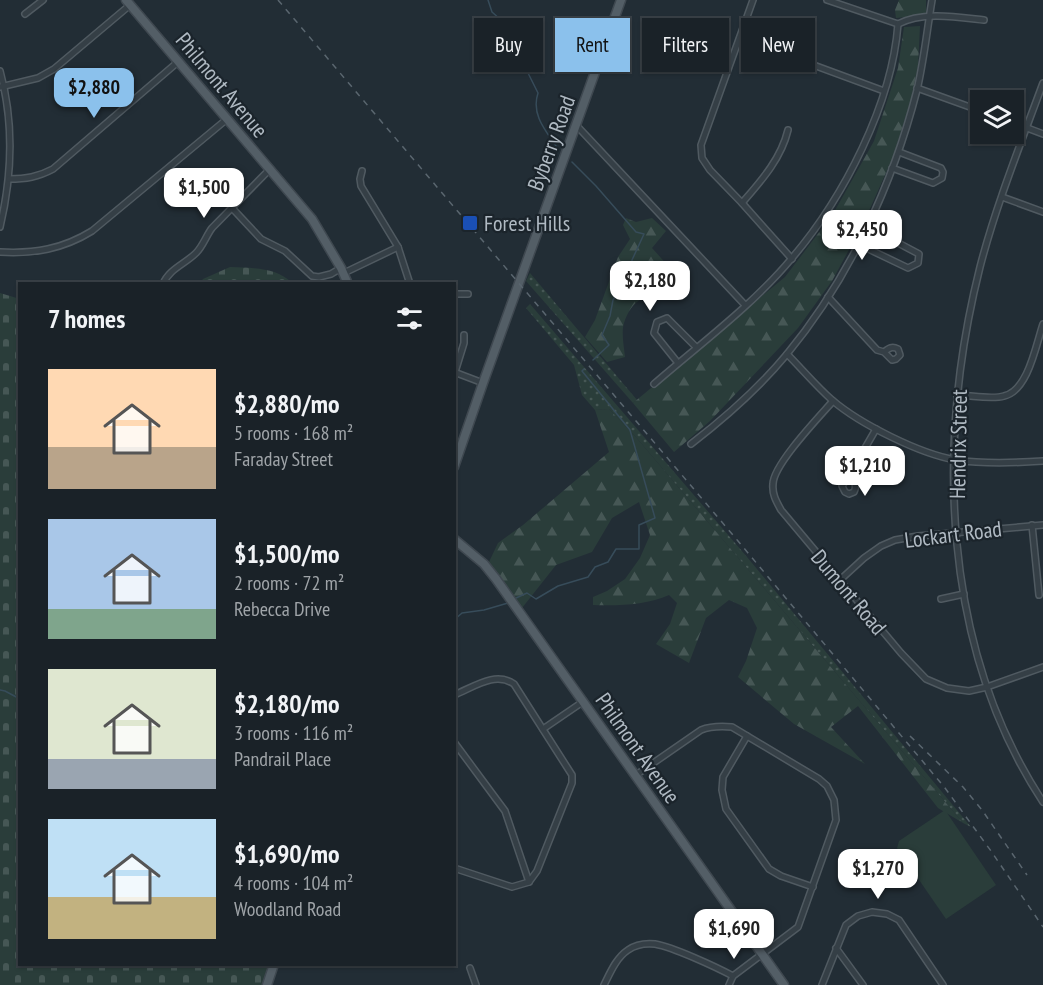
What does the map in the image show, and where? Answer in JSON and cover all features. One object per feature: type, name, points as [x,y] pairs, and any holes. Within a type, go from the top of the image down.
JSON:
[{"type":"main road","name":"Byberry Road","points":[[456,461],[621,0]]},
{"type":"main road","name":"Philmont Avenue","points":[[128,2],[312,219],[343,270],[347,282]]},
{"type":"main road","name":"Philmont Avenue","points":[[456,541],[484,564],[584,701],[784,985]]},
{"type":"main road","points":[[267,985],[273,966]]},
{"type":"street","points":[[25,14],[43,0]]},
{"type":"street","points":[[753,0],[701,145],[702,158],[710,170],[792,259]]},
{"type":"street","points":[[827,0],[842,2],[898,24],[941,16],[984,20]]},
{"type":"street","points":[[691,444],[727,416],[787,354],[828,297],[868,227],[899,152],[917,88],[932,0]]},
{"type":"street","points":[[2,87],[38,78],[54,69],[128,2]]},
{"type":"street","points":[[654,384],[745,305],[792,259],[816,227],[845,183],[871,128],[893,62],[898,24]]},
{"type":"street","points":[[740,38],[884,91]]},
{"type":"street","points":[[9,179],[29,178],[53,169],[179,62]]},
{"type":"street","points":[[0,71],[10,135],[9,179],[0,227]]},
{"type":"street","name":"Hendrix Street","points":[[1043,83],[1002,197],[974,292],[957,395],[954,460],[957,532],[964,594],[976,650],[987,687],[1019,761],[1043,802]]},
{"type":"street","points":[[917,88],[970,107]]},
{"type":"street","points":[[0,252],[40,252],[58,248],[84,236],[227,118]]},
{"type":"street","points":[[577,126],[745,305]]},
{"type":"street","points":[[1024,126],[1043,134]]},
{"type":"street","points":[[742,203],[768,172],[780,152],[788,130]]},
{"type":"street","points":[[892,168],[933,183],[942,178],[943,172],[940,168],[899,152]]},
{"type":"street","points":[[164,282],[169,273],[199,250],[205,237],[269,170]]},
{"type":"street","points":[[362,171],[360,179],[362,186],[398,247],[409,282]]},
{"type":"street","points":[[1002,197],[1043,212]]},
{"type":"street","points":[[232,208],[261,239],[285,251],[312,276],[319,277],[343,270],[398,247]]},
{"type":"street","points":[[858,244],[908,268],[918,263],[919,254],[868,227]]},
{"type":"street","points":[[456,294],[468,294]]},
{"type":"street","points":[[828,297],[878,350],[884,352]]},
{"type":"street","points":[[678,363],[654,333],[657,322],[667,318],[696,347]]},
{"type":"street","points":[[957,395],[1003,397],[1011,394],[1023,382],[1043,324]]},
{"type":"street","points":[[456,369],[464,343],[464,335]]},
{"type":"street","points":[[787,354],[833,401],[876,429],[902,442],[954,460],[1010,463],[1043,460]]},
{"type":"street","points":[[456,372],[483,383]]},
{"type":"street","name":"Dumont Road","points":[[833,401],[777,468],[772,482],[774,498],[781,510],[901,653],[926,679],[947,688],[969,691],[1043,667]]},
{"type":"street","points":[[850,474],[876,429]]},
{"type":"street","points":[[1032,525],[1039,595]]},
{"type":"street","name":"Lockart Road","points":[[840,580],[864,558],[881,546],[895,540],[1043,525]]},
{"type":"street","points":[[941,599],[964,594]]},
{"type":"street","points":[[456,694],[492,679],[506,679],[514,684],[572,775],[573,783],[537,871],[529,882],[512,887],[456,869]]},
{"type":"street","points":[[543,729],[584,701]]},
{"type":"street","points":[[636,776],[701,730],[708,727],[732,727],[819,779],[832,794],[836,807],[836,820],[798,927],[733,976],[729,985]]},
{"type":"street","points":[[747,736],[723,777],[722,790],[726,809],[769,869],[813,887]]},
{"type":"street","points":[[456,745],[505,811],[529,882]]},
{"type":"street","points":[[822,985],[842,931],[852,920],[866,913],[879,912],[894,916],[904,925],[943,985]]},
{"type":"street","points":[[604,985],[624,953],[643,944],[658,945],[733,976]]},
{"type":"street","points":[[836,948],[863,985]]},
{"type":"street","points":[[470,968],[476,985]]},
{"type":"green space","points":[[899,0],[926,0],[926,15],[896,18],[895,10]]},
{"type":"green space","points":[[920,26],[918,66],[911,100],[893,157],[864,222],[832,281],[798,328],[710,421],[674,452],[633,403],[785,277],[833,214],[874,141],[898,68],[904,27]]},
{"type":"green space","points":[[626,218],[636,222],[652,218],[666,231],[652,248],[688,288],[682,294],[655,294],[639,300],[628,313],[623,327],[625,357],[607,362],[585,337],[595,320],[618,257],[630,239],[623,225]]},
{"type":"green space","points":[[230,267],[271,271],[291,282],[201,282]]},
{"type":"green space","points":[[530,273],[637,400],[633,403],[526,281]]},
{"type":"green space","points":[[0,293],[18,298],[18,966],[274,966],[266,985],[0,985]]},
{"type":"green space","points":[[530,304],[747,557],[971,827],[963,823],[635,436],[609,409],[595,410],[582,395],[574,365],[526,308]]},
{"type":"green space","points":[[609,409],[635,436],[963,823],[938,808],[858,706],[831,727],[865,764],[794,724],[738,677],[757,628],[747,608],[729,600],[706,618],[689,663],[656,644],[670,624],[677,603],[669,595],[632,604],[593,605],[593,597],[625,579],[640,558],[650,535],[639,502],[612,518],[592,552],[556,565],[522,608],[489,562],[498,543],[523,525],[609,452],[595,410]]},
{"type":"green space","points":[[945,810],[996,885],[946,919],[897,848],[899,841]]},
{"type":"waterway","points":[[488,0],[492,12],[501,20],[505,30],[505,40],[528,73],[538,93],[536,101],[538,115],[556,146]]},
{"type":"waterway","points":[[572,162],[636,232],[644,234],[632,260],[632,270],[613,300],[610,316],[602,335],[609,345],[593,360]]},
{"type":"waterway","points":[[516,598],[527,593],[536,599],[558,586],[588,577],[595,567],[608,562],[616,549],[639,549],[639,525],[655,518],[630,430],[582,371],[584,369]]},
{"type":"waterway","points":[[456,618],[462,613],[508,603]]},
{"type":"waterway","points":[[0,690],[18,698]]},
{"type":"railway","points":[[278,0],[945,788],[1043,927]]},
{"type":"railway","points":[[910,736],[963,787],[982,810],[1027,875]]},
{"type":"place","name":"Forest Hills","points":[[470,223]]}]
